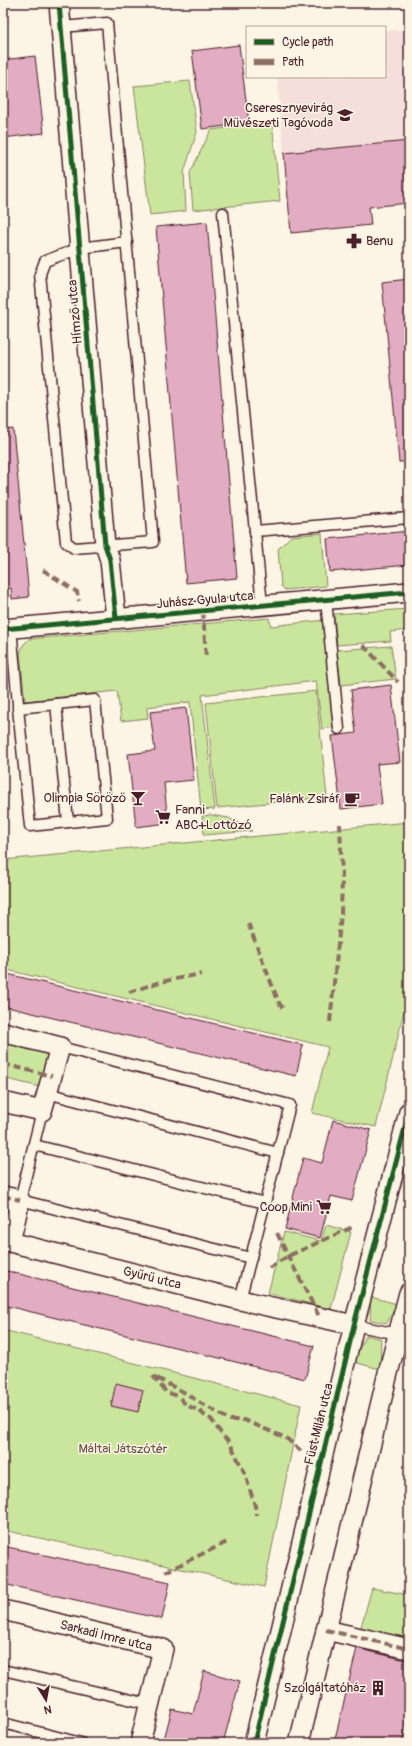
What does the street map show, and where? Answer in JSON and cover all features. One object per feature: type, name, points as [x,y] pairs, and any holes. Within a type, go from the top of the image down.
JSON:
[{"type":"street","name":"Hímző utca","points":[[59,3],[105,546],[110,560],[116,618]]},
{"type":"street","name":"Juhász Gyula utca","points":[[7,628],[409,592]]},
{"type":"street","points":[[3,1032],[60,1047],[42,1111],[3,1102]]},
{"type":"street","name":"Füst Milán utca","points":[[254,1743],[354,1325],[409,1112]]},
{"type":"street","name":"Gyűrű utca","points":[[12,1198],[10,1242],[240,1300],[354,1325]]},
{"type":"street","points":[[299,1743],[409,1293]]},
{"type":"street","name":"Sarkadi Imre utca","points":[[3,1610],[163,1649],[140,1743]]},
{"type":"street","points":[[326,1630],[409,1649]]},
{"type":"lane","points":[[62,27],[107,23],[127,242],[153,542],[74,548],[66,542],[40,274],[45,261],[80,248],[127,242]]},
{"type":"lane","points":[[223,213],[262,606]]},
{"type":"lane","points":[[255,531],[409,518]]},
{"type":"lane","points":[[326,600],[339,729]]},
{"type":"lane","name":"Juhász Gyula utca","points":[[7,628],[18,708],[30,826],[107,818],[95,700],[18,708]]},
{"type":"lane","points":[[56,704],[68,822]]},
{"type":"lane","points":[[60,1047],[290,1105],[240,1300]]},
{"type":"lane","points":[[47,1093],[278,1153]]},
{"type":"lane","points":[[42,1111],[34,1145],[12,1198],[251,1258]]},
{"type":"lane","points":[[34,1145],[265,1203]]},
{"type":"lane","points":[[354,1325],[398,1334]]},
{"type":"lane","points":[[3,1670],[149,1704]]},
{"type":"lane","points":[[3,1723],[80,1743]]},
{"type":"shaded area","name":"Cseresznyevirág Művészeti Tagóvoda","points":[[409,29],[409,203],[389,205],[388,190],[368,192],[371,225],[336,228],[334,196],[291,233],[277,78],[386,78],[386,31]]},
{"type":"green space","points":[[190,81],[197,132],[184,172],[186,211],[150,215],[134,86]]},
{"type":"green space","points":[[272,122],[280,201],[193,210],[190,173],[211,130]]},
{"type":"green space","points":[[322,533],[326,586],[285,590],[281,586],[278,549],[291,536]]},
{"type":"green space","points":[[409,609],[409,630],[390,632],[391,641],[337,645],[334,614]]},
{"type":"green space","points":[[269,618],[271,626],[325,620],[337,727],[322,729],[316,681],[202,695],[215,809],[201,810],[190,702],[147,707],[148,718],[121,721],[117,691],[25,701],[20,653],[23,645],[29,639]]},
{"type":"green space","points":[[391,646],[396,679],[341,685],[337,650]]},
{"type":"green space","points":[[316,691],[327,797],[217,808],[206,703]]},
{"type":"green space","points":[[210,815],[229,818],[252,831],[204,835],[202,816]]},
{"type":"green space","points":[[409,822],[409,991],[376,1127],[312,1113],[328,1047],[3,969],[3,860]]},
{"type":"green space","points":[[16,1040],[48,1047],[50,1062],[44,1088],[3,1078],[3,1044]]},
{"type":"green space","points":[[326,1225],[351,1232],[331,1309],[268,1293],[284,1232],[321,1241]]},
{"type":"green space","points":[[371,1297],[397,1304],[387,1323],[370,1320]]},
{"type":"green space","name":"Máltai Játszótér","points":[[3,1330],[301,1405],[264,1587],[3,1530]]},
{"type":"green space","points":[[366,1335],[381,1339],[380,1369],[353,1362]]},
{"type":"green space","points":[[372,1588],[409,1595],[409,1649],[358,1637]]},
{"type":"building","points":[[239,45],[249,123],[202,129],[192,51]]},
{"type":"building","points":[[35,56],[44,133],[3,138],[3,60]]},
{"type":"building","points":[[409,141],[409,203],[369,207],[371,225],[291,233],[284,153]]},
{"type":"building","points":[[207,222],[237,578],[186,583],[156,227]]},
{"type":"building","points":[[409,279],[409,462],[399,462],[382,282]]},
{"type":"building","points":[[13,429],[29,597],[12,599],[11,588],[3,589],[3,430]]},
{"type":"building","points":[[409,531],[409,565],[330,572],[327,539]]},
{"type":"building","points":[[391,685],[400,762],[377,764],[382,804],[341,809],[332,736],[356,733],[351,690]]},
{"type":"building","points":[[186,708],[194,780],[164,783],[168,823],[136,827],[128,754],[155,751],[150,712]]},
{"type":"building","points":[[3,973],[303,1045],[296,1076],[3,1006]]},
{"type":"building","points":[[333,1120],[371,1130],[352,1201],[331,1196],[320,1238],[285,1229],[303,1158],[322,1163]]},
{"type":"building","points":[[3,1270],[314,1346],[305,1379],[3,1305]]},
{"type":"building","points":[[116,1383],[143,1390],[138,1412],[111,1406]]},
{"type":"building","points":[[3,1546],[170,1582],[162,1619],[3,1584]]},
{"type":"building","name":"Szolgáltatóház","points":[[357,1648],[409,1661],[409,1715],[402,1743],[334,1743]]},
{"type":"building","points":[[204,1671],[240,1681],[223,1743],[163,1743],[172,1709],[193,1714]]},
{"type":"marked path","points":[[43,570],[77,592],[79,601]]},
{"type":"marked path","points":[[203,611],[206,658]]},
{"type":"marked path","points":[[363,645],[398,682]]},
{"type":"marked path","points":[[330,1022],[341,914],[342,878],[340,824]]},
{"type":"marked path","points":[[248,923],[279,1003],[285,1011]]},
{"type":"marked path","points":[[129,992],[160,982],[201,974]]},
{"type":"marked path","points":[[3,1064],[52,1076]]},
{"type":"marked path","points":[[3,1187],[6,1184]]},
{"type":"marked path","points":[[3,1196],[20,1200]]},
{"type":"marked path","points":[[269,1268],[288,1256],[355,1226]]},
{"type":"marked path","points":[[277,1233],[320,1318]]},
{"type":"marked path","points":[[153,1376],[166,1392],[178,1396],[186,1405],[200,1411],[206,1417],[211,1419],[230,1443],[245,1474],[255,1506],[256,1515]]},
{"type":"marked path","points":[[157,1378],[230,1420],[244,1420],[286,1438],[301,1451]]},
{"type":"marked path","points":[[165,1572],[229,1541]]},
{"type":"marked path","points":[[326,1630],[409,1649]]},
{"type":"cycle path","points":[[59,3],[105,545],[110,560],[116,618]]},
{"type":"cycle path","points":[[3,629],[409,592]]},
{"type":"cycle path","points":[[254,1743],[354,1325],[409,1112]]},
{"type":"place","name":"Cseresznyevirág Művészeti Tagóvoda","points":[[345,115]]},
{"type":"place","name":"Benu","points":[[354,241]]},
{"type":"place","name":"Olimpia Söröző","points":[[138,798]]},
{"type":"place","name":"Falánk Zsiráf","points":[[352,799]]},
{"type":"place","name":"Fanni ABC+Lottózó","points":[[163,817]]},
{"type":"place","name":"Coop Mini","points":[[324,1207]]},
{"type":"place","name":"Szolgáltatóház","points":[[378,1688]]}]
